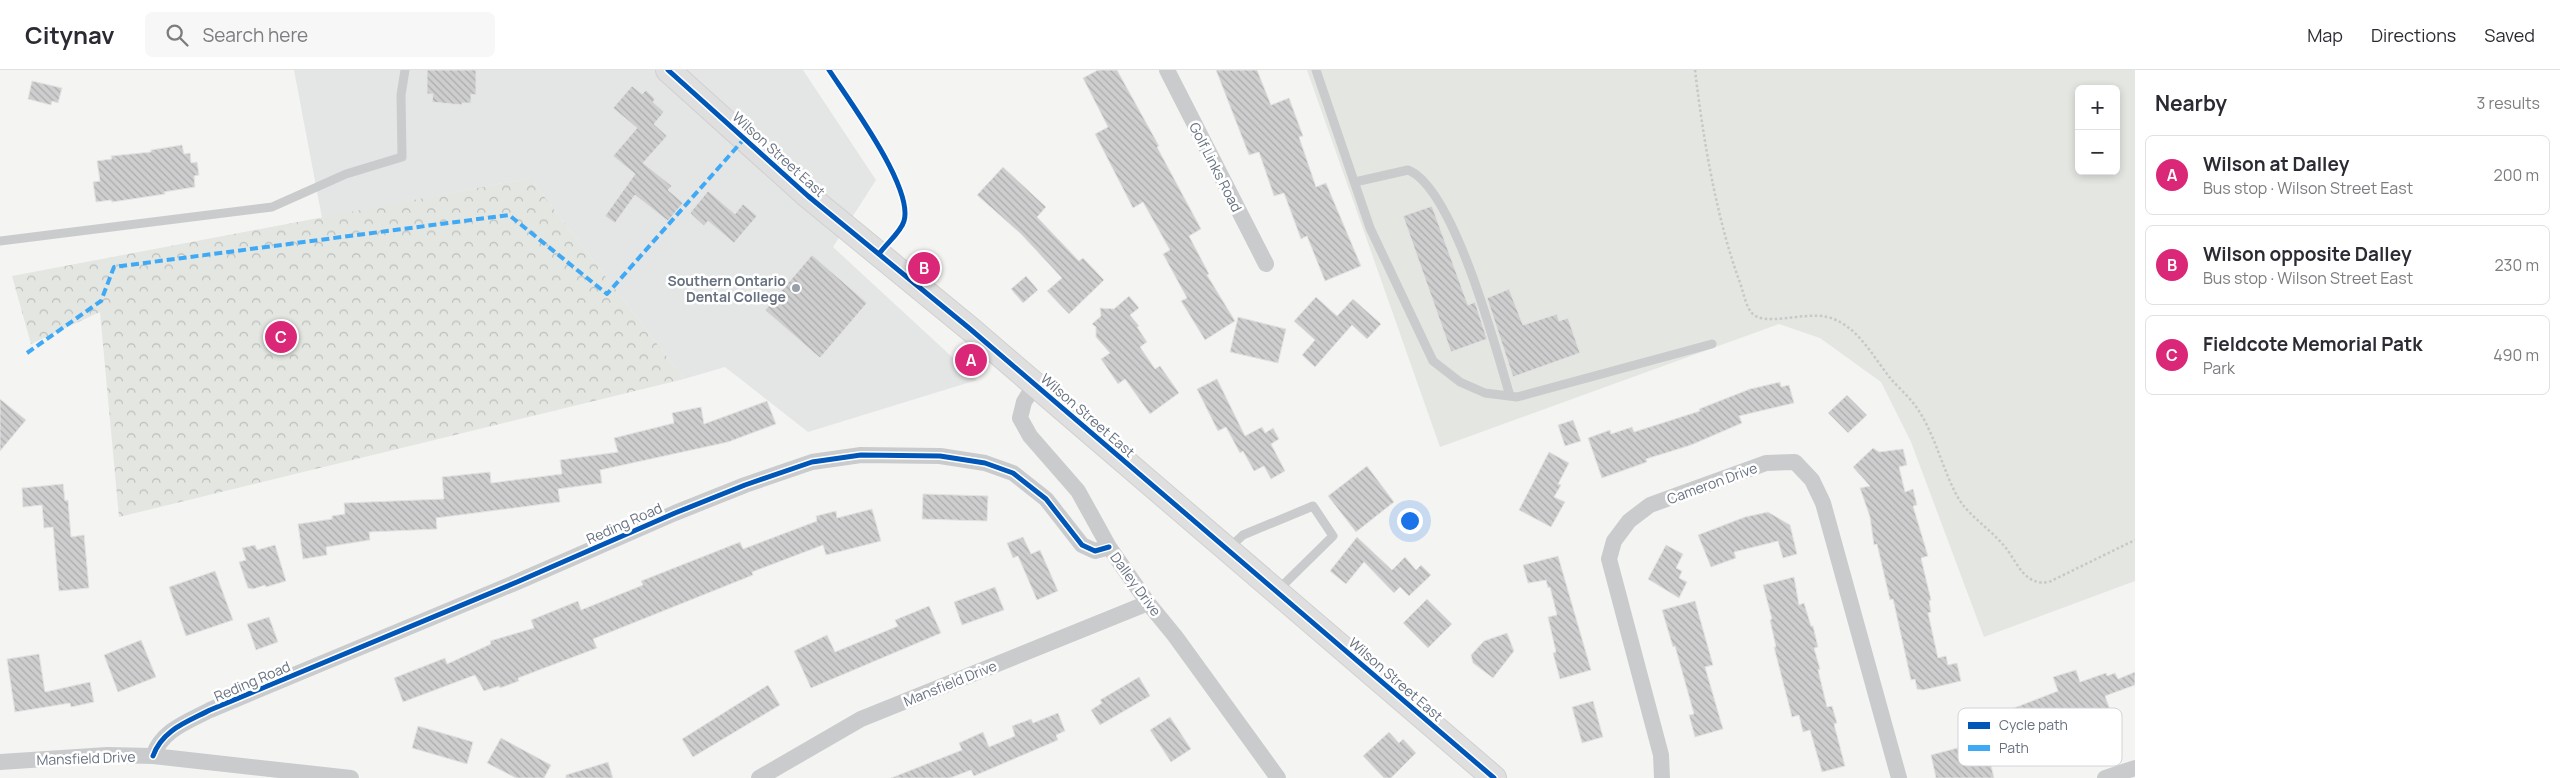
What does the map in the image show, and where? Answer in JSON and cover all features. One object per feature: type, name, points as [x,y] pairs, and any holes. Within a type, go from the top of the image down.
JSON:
[{"type":"main road","name":"Wilson Street East","points":[[668,70],[808,196],[1035,384],[1494,778]]},
{"type":"street","name":"Golf Links Road","points":[[1167,70],[1266,264]]},
{"type":"street","name":"Dalley Drive","points":[[1035,384],[1024,402],[1020,418],[1030,436],[1078,491],[1109,546],[1148,603],[1175,636],[1278,778]]},
{"type":"street","name":"Reding Road","points":[[153,756],[158,742],[171,730],[210,710],[517,582],[675,513],[812,462],[860,455],[940,456],[985,462],[1013,472],[1046,500],[1082,545],[1095,551],[1109,546]]},
{"type":"street","name":"Cameron Drive","points":[[1662,778],[1661,755],[1609,560],[1614,541],[1629,521],[1650,505],[1766,463],[1795,462],[1812,480],[1823,504],[1899,778]]},
{"type":"street","name":"Mansfield Drive","points":[[759,778],[861,719],[1148,603]]},
{"type":"street","name":"Mansfield Drive","points":[[0,762],[107,756],[153,756],[351,778]]},
{"type":"street","points":[[2105,778],[2135,768]]},
{"type":"lane","points":[[0,241],[272,206],[346,174],[402,158],[401,96],[405,70]]},
{"type":"lane","points":[[1316,70],[1370,228],[1433,361],[1460,382],[1485,393],[1517,397],[1712,344]]},
{"type":"lane","points":[[1355,182],[1408,170],[1417,173],[1426,182],[1441,205],[1476,282],[1510,396]]},
{"type":"lane","points":[[1228,549],[1243,535],[1313,506],[1333,536],[1277,592]]},
{"type":"path","points":[[1695,70],[1707,145],[1731,259],[1752,313],[1769,321],[1798,315],[1815,314],[1830,317],[1858,337],[1920,414],[1958,496],[1967,511],[2005,547],[2028,579],[2039,584],[2049,582],[2135,540]]},
{"type":"shaded area","points":[[294,70],[803,70],[876,180],[833,247],[977,380],[808,432],[725,367],[684,379],[530,178],[322,218]]},
{"type":"green space","points":[[1307,70],[2135,70],[2135,581],[1984,637],[1911,442],[1881,382],[1820,338],[1779,324],[1440,447]]},
{"type":"green space","points":[[530,178],[684,379],[119,517],[100,312],[31,344],[12,276]]},
{"type":"building","points":[[427,70],[476,70],[476,95],[471,94],[471,103],[462,103],[462,105],[432,102],[433,94],[427,94]]},
{"type":"building","points":[[1098,70],[1117,70],[1159,146],[1157,147],[1201,229],[1189,236],[1209,274],[1207,275],[1235,321],[1205,340],[1181,301],[1187,298],[1163,254],[1170,250],[1143,202],[1133,208],[1095,134],[1108,127],[1083,78]]},
{"type":"building","points":[[1216,70],[1257,70],[1271,105],[1289,98],[1303,136],[1299,137],[1316,187],[1326,183],[1361,266],[1325,281],[1307,236],[1301,239],[1284,193],[1274,196],[1259,152],[1249,155]]},
{"type":"building","points":[[32,81],[62,88],[58,103],[52,101],[51,105],[28,99]]},
{"type":"building","points":[[632,86],[642,94],[646,90],[655,99],[653,102],[664,112],[654,124],[667,136],[643,163],[672,186],[668,190],[683,203],[668,221],[635,195],[615,223],[605,216],[635,174],[613,156],[637,128],[613,108]]},
{"type":"building","points":[[182,145],[184,154],[190,153],[191,163],[197,162],[199,175],[194,176],[195,187],[164,192],[165,194],[112,202],[111,200],[96,202],[93,182],[100,181],[97,161],[112,159],[111,156],[151,152],[151,150]]},
{"type":"building","points":[[1003,167],[1046,207],[1037,217],[1079,261],[1083,258],[1104,280],[1069,314],[1047,291],[1062,278],[1021,234],[977,195]]},
{"type":"building","points":[[708,191],[735,214],[743,204],[757,216],[734,243],[708,221],[704,226],[690,213]]},
{"type":"building","points":[[1432,206],[1468,305],[1475,302],[1487,339],[1451,352],[1403,216]]},
{"type":"building","points":[[812,255],[867,303],[820,358],[765,310]]},
{"type":"building","points":[[1026,276],[1038,290],[1023,303],[1011,289]]},
{"type":"building","points":[[1509,289],[1523,325],[1557,314],[1559,321],[1568,318],[1580,353],[1513,377],[1487,298]]},
{"type":"building","points":[[1129,296],[1139,308],[1130,315],[1139,326],[1137,327],[1147,342],[1140,347],[1155,369],[1160,366],[1179,393],[1150,414],[1125,379],[1118,384],[1101,359],[1110,353],[1096,337],[1096,327],[1092,324],[1101,316],[1100,308],[1114,309]]},
{"type":"building","points":[[1316,297],[1337,316],[1353,299],[1381,324],[1367,339],[1352,325],[1315,367],[1302,355],[1315,340],[1294,321]]},
{"type":"building","points":[[1238,317],[1286,329],[1278,363],[1230,352]]},
{"type":"building","points":[[1217,379],[1245,436],[1262,427],[1265,433],[1273,428],[1279,439],[1271,444],[1285,471],[1271,479],[1264,466],[1254,471],[1243,451],[1240,453],[1226,427],[1218,431],[1197,389]]},
{"type":"building","points":[[1780,382],[1781,387],[1789,385],[1794,403],[1739,416],[1742,423],[1691,445],[1646,459],[1647,462],[1602,478],[1588,438],[1610,430],[1611,434],[1632,427],[1634,432],[1700,411],[1699,409],[1750,389]]},
{"type":"building","points":[[1847,395],[1867,415],[1848,433],[1828,413]]},
{"type":"building","points":[[0,399],[26,420],[0,451]]},
{"type":"building","points":[[767,401],[776,424],[728,442],[600,470],[602,483],[558,489],[560,502],[436,518],[437,529],[369,532],[370,540],[326,547],[327,555],[303,559],[298,524],[332,519],[332,516],[345,514],[344,503],[444,499],[442,477],[490,472],[491,483],[562,474],[560,460],[618,452],[614,438],[674,423],[672,413],[701,407],[704,424]]},
{"type":"building","points":[[1573,420],[1581,441],[1565,446],[1558,425]]},
{"type":"building","points":[[1873,448],[1879,452],[1903,449],[1907,465],[1899,467],[1905,492],[1913,489],[1917,505],[1913,506],[1928,556],[1921,558],[1931,600],[1929,601],[1931,612],[1928,613],[1938,658],[1946,656],[1948,665],[1957,663],[1961,681],[1923,690],[1917,689],[1915,679],[1911,680],[1893,599],[1890,600],[1877,544],[1874,545],[1870,517],[1860,488],[1870,486],[1853,467]]},
{"type":"building","points":[[1549,452],[1569,463],[1558,484],[1561,485],[1554,497],[1565,502],[1551,527],[1519,510]]},
{"type":"building","points":[[1367,466],[1394,502],[1356,532],[1328,496]]},
{"type":"building","points":[[63,484],[65,501],[68,500],[71,537],[84,535],[89,588],[59,591],[53,527],[44,528],[42,505],[23,507],[22,488]]},
{"type":"building","points":[[923,494],[988,496],[987,521],[922,519]]},
{"type":"building","points":[[872,509],[881,541],[826,555],[823,545],[752,572],[753,575],[593,639],[597,648],[518,678],[519,681],[500,688],[499,686],[484,691],[475,675],[403,702],[394,678],[445,658],[447,664],[491,644],[490,641],[534,628],[531,620],[578,601],[581,610],[643,585],[641,581],[740,542],[743,549],[817,521],[816,516],[836,511],[837,518]]},
{"type":"building","points":[[1768,512],[1790,525],[1797,554],[1783,558],[1778,541],[1734,552],[1736,558],[1711,567],[1698,535],[1745,517]]},
{"type":"building","points":[[1023,537],[1031,554],[1040,550],[1058,591],[1037,600],[1018,556],[1013,558],[1007,543]]},
{"type":"building","points":[[1357,537],[1392,570],[1405,557],[1416,570],[1421,565],[1431,575],[1409,596],[1400,587],[1394,593],[1364,562],[1346,584],[1330,571]]},
{"type":"building","points":[[255,545],[257,550],[275,545],[286,581],[266,587],[265,585],[253,589],[248,588],[239,562],[246,560],[242,548]]},
{"type":"building","points":[[1666,545],[1683,554],[1676,568],[1682,571],[1679,578],[1687,582],[1679,598],[1648,579]]},
{"type":"building","points":[[1558,556],[1591,670],[1560,679],[1553,653],[1556,652],[1548,617],[1557,615],[1550,587],[1548,588],[1546,580],[1528,583],[1523,565]]},
{"type":"building","points":[[215,571],[233,620],[186,636],[169,587]]},
{"type":"building","points":[[1794,577],[1799,605],[1804,603],[1811,626],[1813,626],[1818,647],[1814,648],[1820,669],[1818,670],[1827,707],[1832,706],[1837,723],[1834,724],[1845,766],[1822,772],[1810,730],[1803,732],[1799,715],[1792,717],[1774,647],[1776,647],[1770,620],[1772,619],[1763,585]]},
{"type":"building","points":[[995,587],[1004,610],[962,625],[954,602]]},
{"type":"building","points":[[1427,599],[1452,624],[1428,648],[1403,623]]},
{"type":"building","points":[[1695,601],[1713,665],[1705,667],[1723,729],[1695,737],[1689,715],[1694,714],[1675,646],[1673,647],[1662,610]]},
{"type":"building","points":[[929,606],[941,633],[811,688],[794,651],[827,635],[835,652],[898,626],[895,620]]},
{"type":"building","points":[[269,617],[278,642],[256,650],[247,624]]},
{"type":"building","points":[[1507,633],[1514,651],[1493,678],[1473,663],[1471,655],[1484,641]]},
{"type":"building","points":[[141,640],[156,677],[118,692],[104,655]]},
{"type":"building","points":[[39,654],[45,692],[90,682],[94,702],[71,707],[70,703],[15,712],[7,659]]},
{"type":"building","points":[[2076,670],[2080,682],[2106,673],[2107,676],[2115,673],[2118,679],[2135,672],[2135,685],[2105,696],[2109,708],[2014,708],[2058,691],[2053,677]]},
{"type":"building","points":[[1139,677],[1150,696],[1100,725],[1091,710],[1102,703],[1100,700]]},
{"type":"building","points":[[768,685],[780,705],[693,757],[682,739]]},
{"type":"building","points":[[1593,701],[1603,737],[1582,743],[1572,707]]},
{"type":"building","points":[[1058,713],[1065,731],[1056,735],[1058,740],[974,776],[971,770],[950,778],[891,778],[962,750],[959,743],[983,732],[989,747],[1015,736],[1012,726],[1031,719],[1033,723]]},
{"type":"building","points":[[1170,717],[1191,749],[1171,762],[1150,730]]},
{"type":"building","points":[[418,726],[473,742],[467,764],[412,748]]},
{"type":"building","points":[[1389,732],[1399,743],[1403,739],[1416,753],[1391,778],[1384,778],[1363,756]]},
{"type":"building","points":[[501,738],[551,765],[544,778],[516,778],[487,763]]},
{"type":"building","points":[[1958,748],[1958,766],[1991,766],[1994,778],[1936,778],[1931,755]]},
{"type":"building","points":[[608,762],[613,778],[566,778],[566,775]]},
{"type":"marked path","points":[[27,353],[101,301],[114,267],[509,215],[607,294],[744,139]]},
{"type":"cycle path","points":[[668,70],[808,196],[969,328],[1494,778]]},
{"type":"cycle path","points":[[829,70],[864,122],[890,166],[904,206],[904,221],[902,225],[897,234],[879,254]]},
{"type":"cycle path","points":[[153,756],[157,747],[169,733],[210,710],[517,582],[675,513],[745,485],[812,462],[861,455],[940,456],[985,463],[1013,473],[1046,499],[1082,545],[1095,551],[1109,547]]},
{"type":"place","name":"Wilson opposite Dalley","points":[[924,268]]},
{"type":"place","name":"Southern Ontario Dental College","points":[[796,288]]},
{"type":"place","name":"Fieldcote Memorial Patk","points":[[281,337]]},
{"type":"place","name":"Wilson at Dalley","points":[[971,360]]}]
